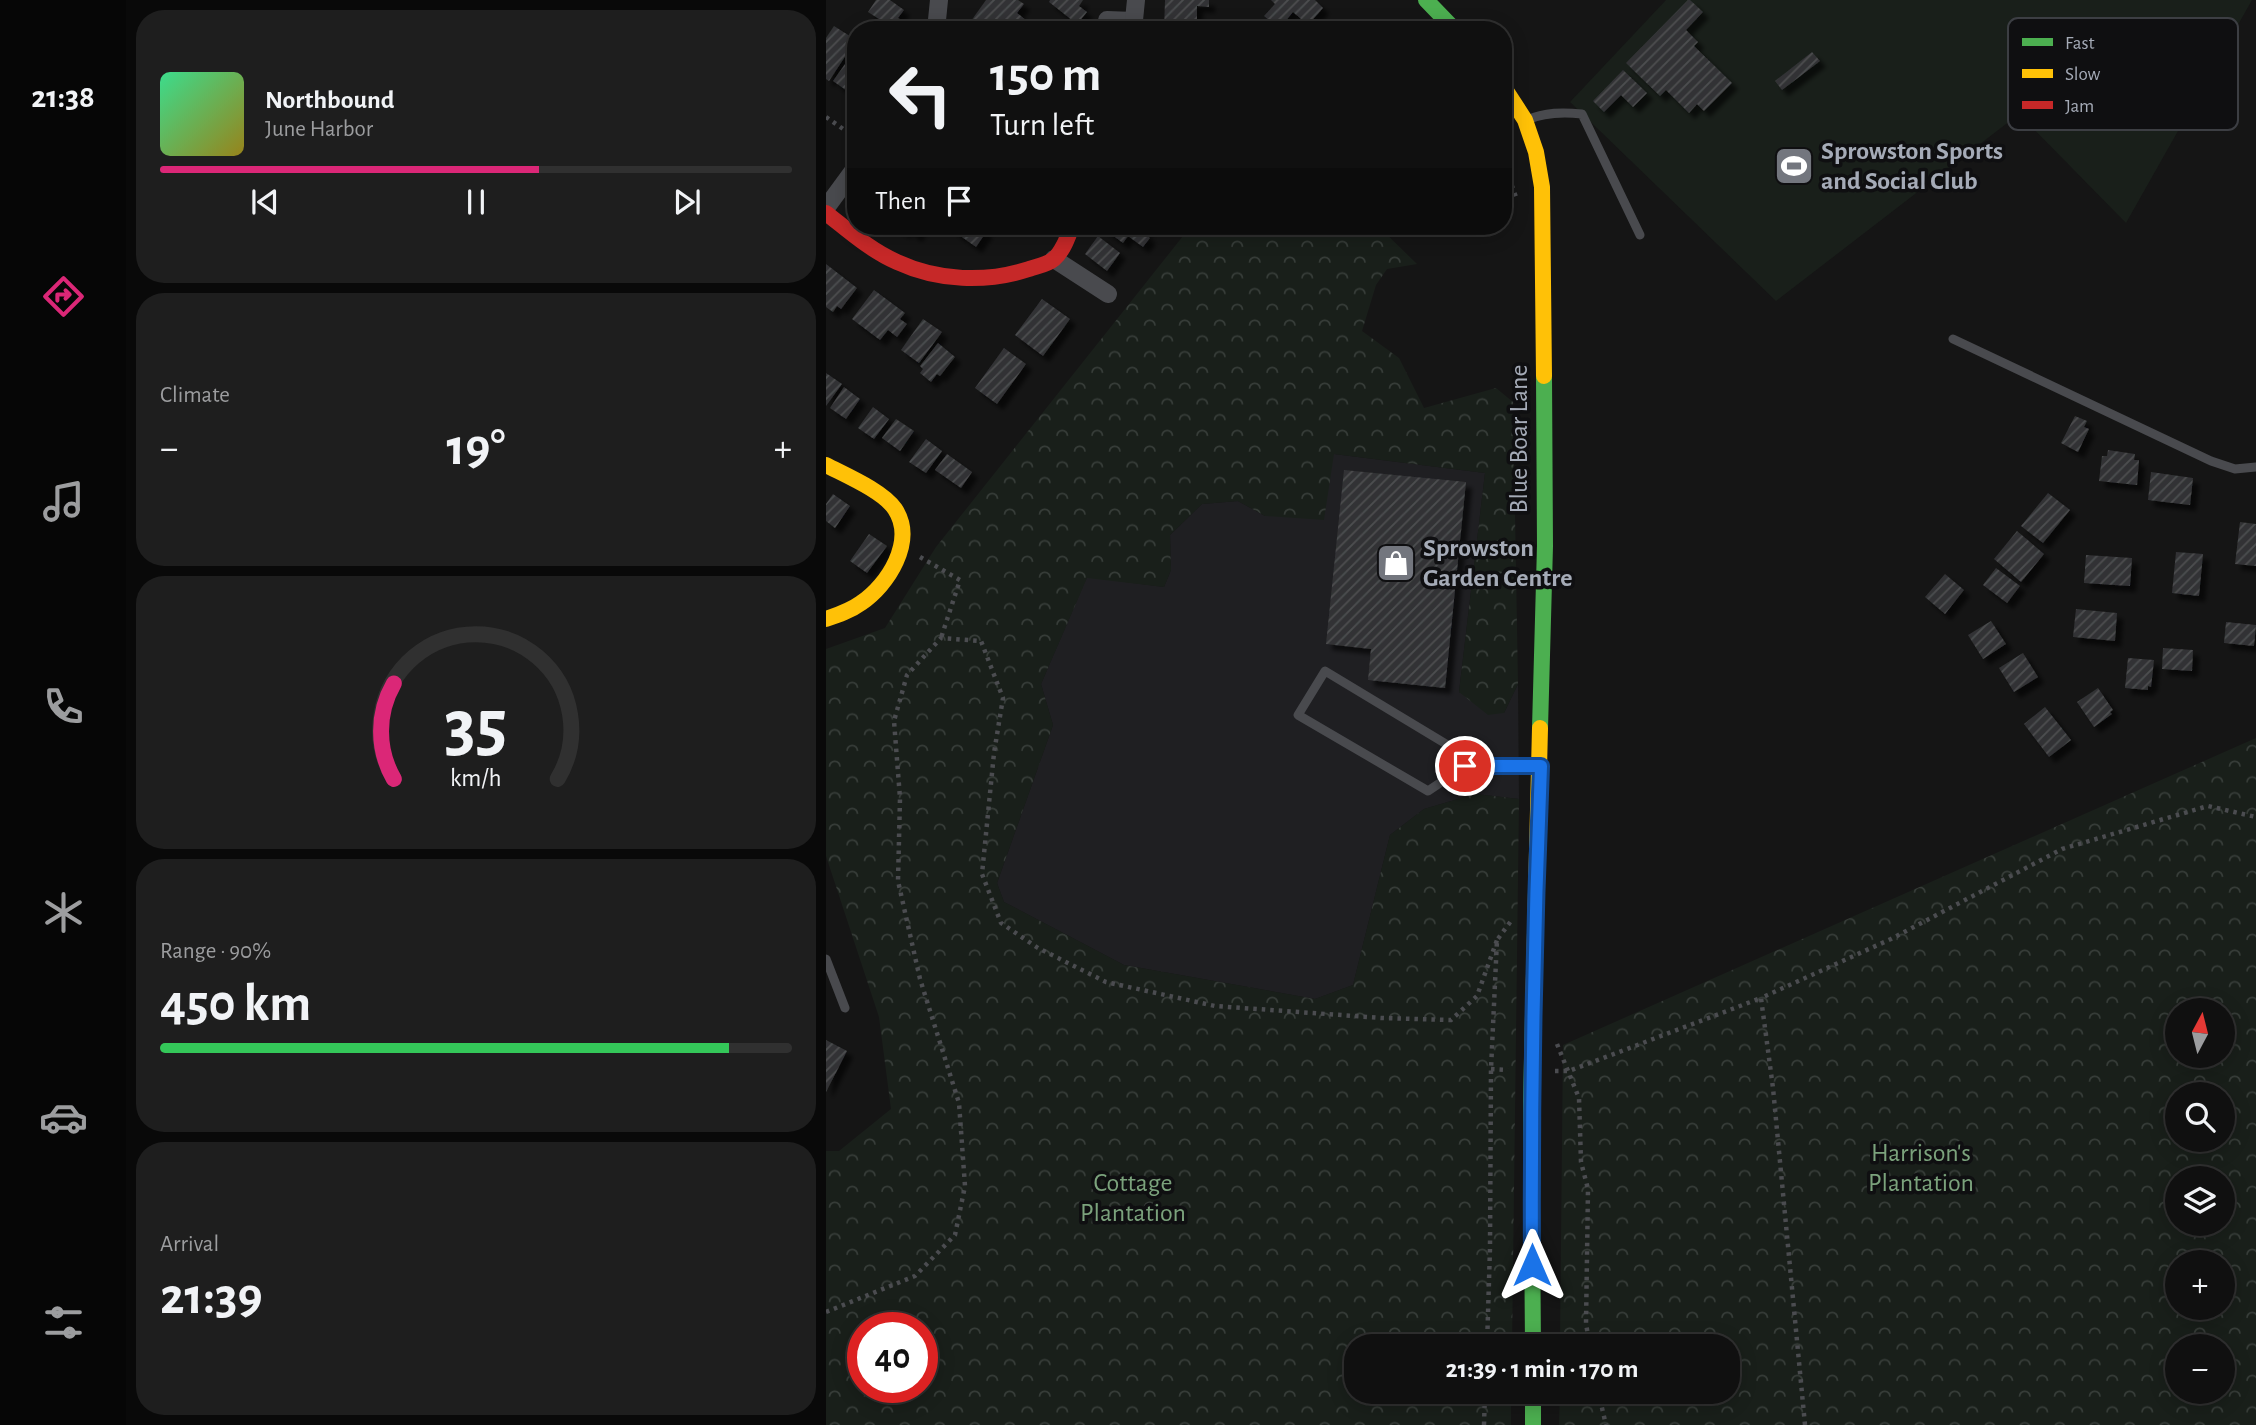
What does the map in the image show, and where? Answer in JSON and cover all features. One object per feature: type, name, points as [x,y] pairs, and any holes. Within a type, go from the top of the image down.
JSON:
[{"type":"street","points":[[937,21],[939,0]]},
{"type":"street","points":[[1134,21],[1136,0]]},
{"type":"street","points":[[1426,0],[1446,21]]},
{"type":"street","points":[[1107,20],[1112,21]]},
{"type":"street","name":"Blue Boar Lane","points":[[1512,100],[1525,120],[1536,152],[1542,187],[1544,239],[1545,546],[1532,1070],[1533,1334]]},
{"type":"street","points":[[847,180],[826,211],[847,228]]},
{"type":"street","points":[[857,235],[882,255],[915,270],[955,278],[991,278],[1028,270],[1054,259],[1069,235]]},
{"type":"street","points":[[1054,259],[1108,294]]},
{"type":"street","points":[[826,465],[894,508],[902,524],[901,546],[895,566],[878,588],[854,608],[826,619]]},
{"type":"street","points":[[1533,1404],[1533,1425]]},
{"type":"lane","points":[[1525,120],[1562,112],[1582,114],[1640,235]]},
{"type":"lane","points":[[1953,340],[2211,461],[2235,469],[2256,467]]},
{"type":"lane","points":[[1465,766],[1456,750],[1325,671],[1298,715],[1428,791],[1465,766],[1541,766]]},
{"type":"lane","points":[[826,959],[845,1008]]},
{"type":"path","points":[[826,117],[847,132]]},
{"type":"path","points":[[826,1312],[915,1276],[955,1235],[965,1186],[959,1104],[920,979],[898,881],[900,798],[894,721],[907,675],[941,638],[960,580],[901,546]]},
{"type":"path","points":[[941,638],[981,640],[1003,698],[994,753],[982,874],[1002,923],[1038,948],[1106,982],[1215,1006],[1451,1020],[1477,996],[1497,940],[1512,919]]},
{"type":"path","points":[[1491,1069],[1569,1071],[1762,998],[1891,939],[2062,849],[2207,806],[2256,817]]},
{"type":"path","points":[[1487,1334],[1491,1069],[1497,940]]},
{"type":"path","points":[[1762,998],[1805,1425]]},
{"type":"path","points":[[1581,1162],[1588,1189],[1588,1334]]},
{"type":"path","points":[[1484,1425],[1485,1404]]},
{"type":"path","points":[[1601,1404],[1606,1425]]},
{"type":"shaded area","points":[[1334,454],[1485,473],[1459,692],[1504,713],[1518,684],[1519,799],[1475,794],[1424,809],[1390,835],[1353,985],[1315,999],[1124,965],[1004,902],[997,883],[1053,725],[1041,684],[1087,577],[1164,587],[1171,570],[1170,535],[1202,504],[1238,501],[1265,516]]},
{"type":"green space","name":"Sprowston Sports and Social Club","points":[[1666,0],[2252,0],[2238,25],[2238,18],[2008,18],[2008,122],[1776,301],[1570,102]]},
{"type":"green space","name":"Sprowston Sports and Social Club","points":[[2035,130],[2179,130],[2126,223]]},
{"type":"green space","name":"Cottage Plantation","points":[[1184,235],[1387,235],[1417,264],[1387,269],[1376,285],[1362,331],[1399,358],[1424,408],[1496,388],[1513,402],[1518,684],[1504,713],[1488,715],[1459,692],[1485,473],[1334,454],[1324,520],[1265,516],[1238,501],[1202,504],[1170,535],[1171,570],[1164,587],[1087,578],[1041,684],[1053,725],[997,883],[1004,902],[1124,965],[1315,999],[1353,985],[1390,835],[1424,809],[1475,794],[1519,799],[1512,1334],[1344,1334],[1344,1404],[1511,1404],[1511,1425],[826,1425],[826,1151],[839,1151],[891,1109],[879,1017],[826,856],[826,649],[885,628],[936,547]]},
{"type":"green space","name":"Harrison's Plantation","points":[[2256,738],[2256,1425],[1559,1425],[1560,1404],[1740,1404],[1740,1334],[1560,1334],[1563,1045]]},
{"type":"building","points":[[876,0],[890,0],[904,10],[898,18],[902,21],[878,21],[879,19],[868,12]]},
{"type":"building","points":[[986,0],[1018,0],[1024,4],[1017,13],[1025,21],[971,21]]},
{"type":"building","points":[[1083,0],[1079,6],[1087,12],[1080,21],[1073,21],[1049,2]]},
{"type":"building","points":[[1165,0],[1209,0],[1209,7],[1197,6],[1197,21],[1164,21]]},
{"type":"building","points":[[1271,0],[1315,0],[1323,8],[1312,21],[1303,21],[1293,12],[1286,21],[1270,21],[1264,16],[1275,4]]},
{"type":"building","points":[[1688,0],[1703,12],[1686,30],[1698,42],[1694,46],[1732,83],[1704,111],[1697,104],[1689,113],[1666,90],[1660,96],[1626,63]]},
{"type":"building","points":[[834,26],[847,34],[847,54],[829,81],[826,79],[826,38]]},
{"type":"building","points":[[1812,52],[1820,61],[1782,90],[1775,81]]},
{"type":"building","points":[[847,61],[847,91],[833,81]]},
{"type":"building","points":[[1623,70],[1647,93],[1633,107],[1621,95],[1604,112],[1593,101]]},
{"type":"building","points":[[959,235],[984,235],[976,247]]},
{"type":"building","points":[[1112,235],[1146,235],[1150,238],[1143,247],[1128,236],[1123,243]]},
{"type":"building","points":[[1098,236],[1120,253],[1107,271],[1085,254]]},
{"type":"building","points":[[826,264],[857,288],[841,309],[837,306],[833,312],[826,307]]},
{"type":"building","points":[[874,290],[905,313],[900,319],[907,324],[897,337],[888,330],[880,340],[852,319]]},
{"type":"building","points":[[1042,299],[1070,319],[1043,356],[1015,335]]},
{"type":"building","points":[[923,319],[942,332],[919,363],[901,350]]},
{"type":"building","points":[[938,343],[955,357],[940,376],[937,374],[931,382],[920,373],[923,369],[920,366]]},
{"type":"building","points":[[1004,348],[1026,364],[997,404],[975,388]]},
{"type":"building","points":[[826,373],[842,384],[826,406]]},
{"type":"building","points":[[844,387],[860,399],[846,419],[830,408]]},
{"type":"building","points":[[873,407],[889,419],[874,439],[858,428]]},
{"type":"building","points":[[2075,416],[2087,421],[2084,427],[2089,429],[2078,452],[2061,443]]},
{"type":"building","points":[[896,419],[914,431],[900,451],[882,438]]},
{"type":"building","points":[[926,439],[942,451],[926,473],[909,462]]},
{"type":"building","points":[[2108,450],[2135,454],[2134,460],[2139,460],[2137,485],[2099,481],[2102,456],[2107,456]]},
{"type":"building","points":[[947,454],[972,472],[961,488],[935,470]]},
{"type":"building","name":"Sprowston Garden Centre","points":[[1344,470],[1466,482],[1445,688],[1368,680],[1371,649],[1326,644]]},
{"type":"building","points":[[2151,472],[2193,478],[2190,505],[2148,500]]},
{"type":"building","points":[[2048,493],[2070,510],[2043,543],[2021,526]]},
{"type":"building","points":[[833,494],[850,506],[835,528],[826,521],[826,504]]},
{"type":"building","points":[[2240,522],[2256,524],[2256,566],[2235,564]]},
{"type":"building","points":[[2017,531],[2044,554],[2021,582],[1994,559]]},
{"type":"building","points":[[869,534],[887,546],[867,573],[850,561]]},
{"type":"building","points":[[2176,552],[2203,554],[2199,596],[2172,593]]},
{"type":"building","points":[[2086,555],[2132,558],[2130,586],[2084,583]]},
{"type":"building","points":[[1996,568],[2020,586],[2007,603],[1983,585]]},
{"type":"building","points":[[1945,574],[1964,590],[1945,614],[1925,597]]},
{"type":"building","points":[[2076,609],[2117,613],[2115,641],[2073,637]]},
{"type":"building","points":[[1991,621],[2006,644],[1983,659],[1968,635]]},
{"type":"building","points":[[2226,622],[2256,625],[2254,646],[2224,643]]},
{"type":"building","points":[[2163,648],[2193,650],[2192,671],[2162,669]]},
{"type":"building","points":[[2023,653],[2038,677],[2014,692],[1999,668]]},
{"type":"building","points":[[2128,658],[2154,660],[2151,687],[2148,686],[2148,690],[2125,688]]},
{"type":"building","points":[[2098,688],[2113,710],[2110,712],[2112,714],[2094,727],[2077,702]]},
{"type":"building","points":[[2045,707],[2071,740],[2049,757],[2024,724]]},
{"type":"building","points":[[826,1040],[847,1051],[826,1092]]},
{"type":"traffic: fast","points":[[1426,0],[1446,21]]},
{"type":"traffic: fast","points":[[1540,728],[1545,546],[1544,376]]},
{"type":"traffic: fast","points":[[1533,1015],[1533,1334]]},
{"type":"traffic: fast","points":[[1533,1404],[1533,1425]]},
{"type":"traffic: slow","points":[[1512,100],[1525,120],[1536,152],[1542,187],[1544,376]]},
{"type":"traffic: slow","points":[[826,465],[863,484],[889,502],[901,521],[902,535],[896,561],[881,585],[857,606],[826,619]]},
{"type":"traffic: slow","points":[[1533,1015],[1540,728]]},
{"type":"traffic: jam","points":[[826,213],[847,229]]},
{"type":"traffic: jam","points":[[855,235],[897,262],[929,273],[962,278],[996,276],[1048,263],[1060,252],[1068,235]]},
{"type":"place","name":"Sprowston Sports and Social Club","points":[[1794,166]]},
{"type":"place","name":"Sprowston Garden Centre","points":[[1396,563]]},
{"type":"route","points":[[1465,766],[1541,766],[1535,893],[1531,1102],[1532,1265]]}]
